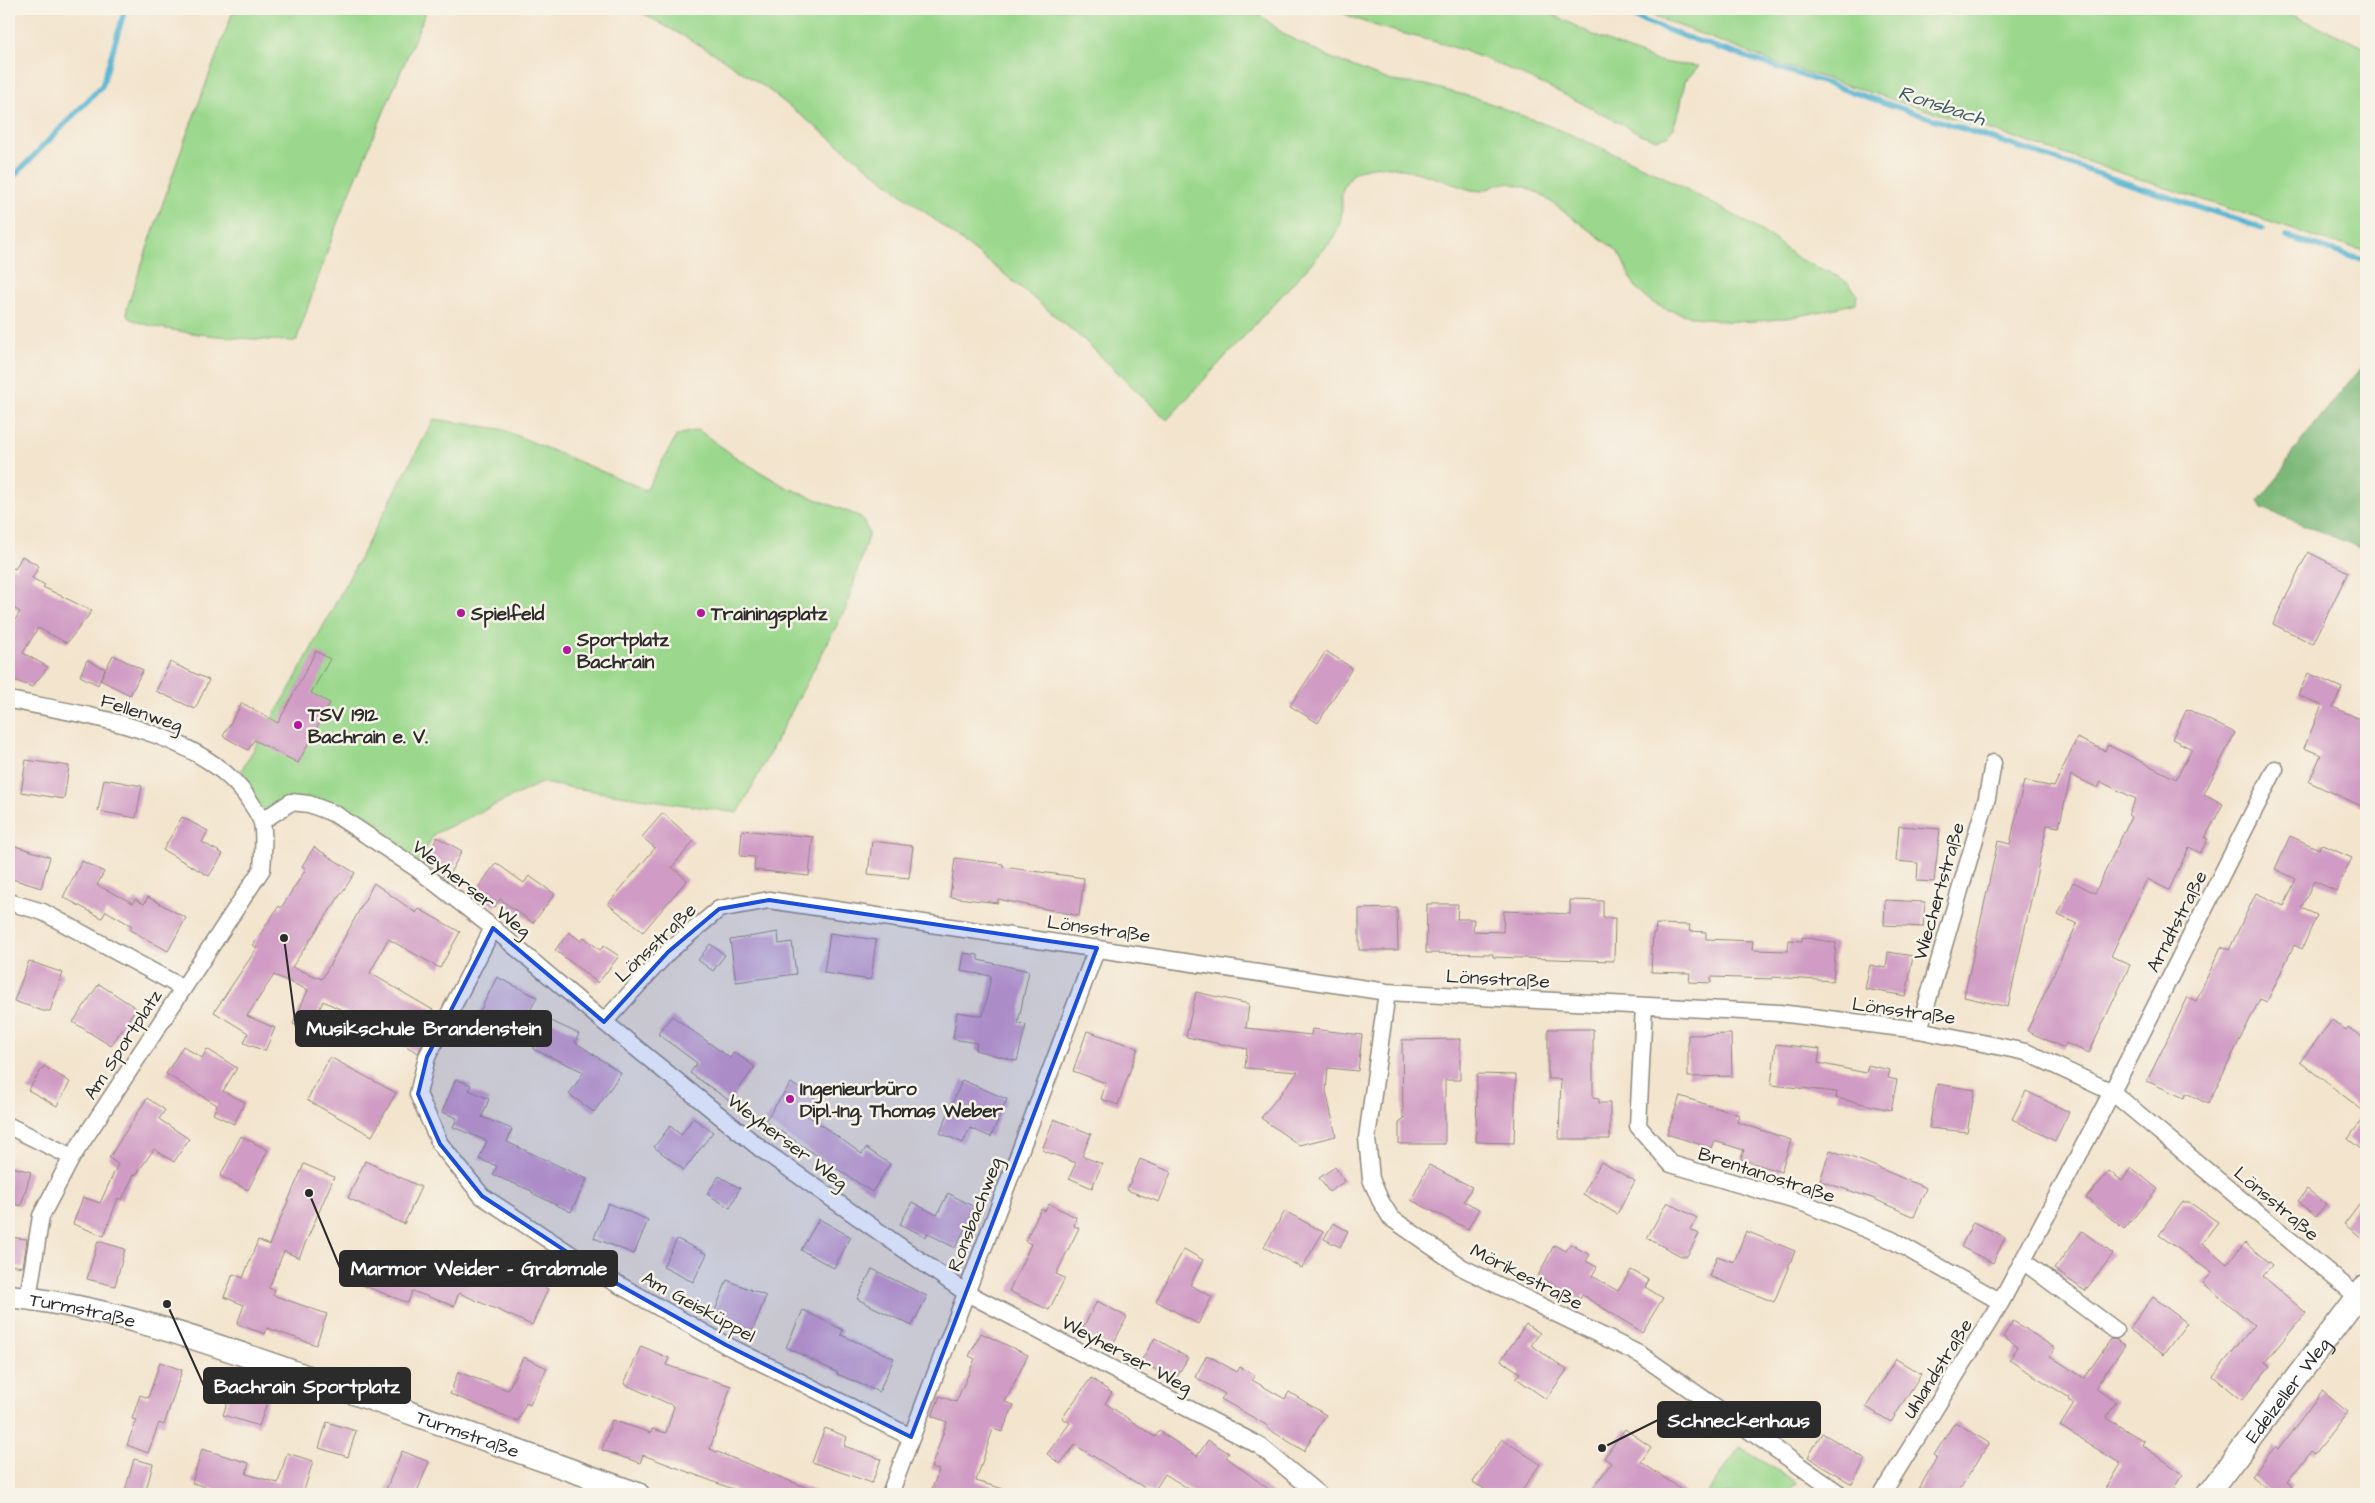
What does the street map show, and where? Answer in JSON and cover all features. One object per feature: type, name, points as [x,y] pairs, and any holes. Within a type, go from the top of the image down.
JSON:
[{"type":"main road","name":"Edelzeller Weg","points":[[2208,1494],[2362,1291]]},
{"type":"main road","name":"Turmstraße","points":[[18,1297],[160,1326],[638,1494]]},
{"type":"street","name":"Fellenweg","points":[[9,700],[84,714],[144,730],[196,753],[235,781],[262,821]]},
{"type":"street","name":"Wiechertstraße","points":[[1919,1030],[1987,798],[1993,764]]},
{"type":"street","name":"Arndtstraße","points":[[2112,1092],[2275,769]]},
{"type":"street","name":"Weyherser Weg","points":[[262,821],[291,802],[309,804],[335,814],[416,868],[494,928],[604,1022],[761,1149],[965,1292],[1260,1446],[1318,1494]]},
{"type":"street","name":"Am Sportplatz","points":[[18,1297],[41,1216],[72,1157],[262,868],[264,837],[262,821]]},
{"type":"street","name":"Lönsstraße","points":[[604,1022],[668,952],[719,909],[769,900],[1387,992],[1779,1013],[1919,1030],[2026,1052],[2112,1092],[2362,1291]]},
{"type":"street","points":[[9,902],[43,912],[183,988]]},
{"type":"street","name":"Am Geisküppel","points":[[494,928],[427,1057],[418,1094],[440,1144],[482,1196],[605,1277],[648,1302],[726,1345],[911,1436]]},
{"type":"street","name":"Ronsbachweg","points":[[890,1494],[1097,948]]},
{"type":"street","name":"Mörikestraße","points":[[1387,992],[1367,1138],[1371,1179],[1380,1200],[1391,1218],[1463,1268],[1641,1355],[1840,1494]]},
{"type":"street","name":"Brentanostraße","points":[[1644,1006],[1638,1126],[1671,1164],[1806,1204],[1892,1240],[2002,1302]]},
{"type":"street","name":"Uhlandstraße","points":[[1882,1494],[2002,1302],[2112,1092]]},
{"type":"street","points":[[9,1126],[72,1157]]},
{"type":"street","points":[[2023,1261],[2115,1330]]},
{"type":"highlighted area","points":[[769,900],[1097,948],[911,1437],[726,1345],[605,1277],[482,1196],[440,1144],[418,1094],[427,1057],[493,928],[604,1022],[668,952],[719,909]]},
{"type":"green space","points":[[234,9],[427,9],[338,221],[296,341],[207,335],[157,327],[138,322],[127,316],[127,308],[184,142]]},
{"type":"green space","points":[[635,9],[1253,9],[1285,35],[1331,58],[1391,81],[1426,85],[1479,99],[1565,132],[1651,170],[1741,219],[1772,238],[1797,258],[1839,277],[1849,284],[1857,294],[1856,303],[1790,317],[1748,322],[1705,319],[1682,314],[1660,307],[1647,298],[1637,289],[1615,249],[1540,194],[1525,187],[1509,183],[1500,184],[1482,191],[1472,190],[1402,169],[1366,168],[1352,175],[1343,189],[1340,221],[1329,244],[1167,420],[1084,340],[1003,273],[766,88],[712,52]]},
{"type":"green space","points":[[1335,9],[1541,9],[1600,38],[1654,60],[1699,66],[1685,81],[1680,108],[1673,128],[1667,136],[1656,139],[1642,135],[1552,89],[1483,58],[1443,44],[1365,22]]},
{"type":"green space","points":[[1635,9],[2279,9],[2366,48],[2366,251],[2327,241],[1997,132],[1776,63]]},
{"type":"green space","points":[[2366,361],[2366,550],[2262,508],[2258,501],[2279,476],[2294,450]]},
{"type":"green space","name":"Sportplatz Bachrain","points":[[434,419],[501,429],[646,490],[677,435],[698,430],[737,458],[786,487],[861,517],[869,533],[846,608],[738,813],[541,783],[434,834],[416,868],[309,804],[262,821],[235,781],[288,692]]},
{"type":"green space","points":[[1740,1447],[1796,1482],[1787,1494],[1706,1494]]},
{"type":"building","points":[[2308,552],[2348,572],[2313,644],[2273,624]]},
{"type":"building","points":[[22,556],[39,566],[32,578],[45,585],[43,587],[92,611],[67,643],[38,628],[23,653],[48,667],[32,687],[9,678],[9,629],[20,612],[9,605],[9,566],[15,569]]},
{"type":"building","name":"TSV 1912 Bachrain e. V.","points":[[316,651],[330,659],[311,693],[330,703],[298,763],[254,740],[248,750],[223,736],[242,703],[278,723]]},
{"type":"building","points":[[1326,651],[1352,668],[1318,723],[1290,706]]},
{"type":"building","points":[[113,655],[143,670],[130,695],[100,680]]},
{"type":"building","points":[[87,660],[105,669],[98,685],[80,676]]},
{"type":"building","points":[[170,662],[209,680],[195,709],[156,691]]},
{"type":"building","points":[[2308,673],[2342,688],[2333,707],[2366,722],[2366,808],[2309,782],[2321,755],[2304,748],[2322,705],[2298,695]]},
{"type":"building","points":[[2187,709],[2235,733],[2204,794],[2223,804],[2205,838],[2208,839],[2200,853],[2189,847],[2169,890],[2147,879],[2111,956],[2130,965],[2089,1053],[2066,1043],[2064,1048],[2027,1031],[2077,924],[2058,915],[2073,882],[2095,893],[2131,817],[2128,815],[2136,799],[2101,782],[2098,788],[2071,775],[2059,827],[2047,825],[2008,1007],[1964,997],[1998,841],[2010,844],[2024,781],[2054,787],[2077,738],[2105,751],[2108,745],[2176,779],[2192,749],[2172,739]]},
{"type":"building","points":[[26,760],[69,766],[64,799],[21,792]]},
{"type":"building","points":[[104,779],[142,786],[136,818],[98,811]]},
{"type":"building","points":[[663,813],[694,841],[672,867],[687,880],[643,932],[608,904],[655,848],[642,837]]},
{"type":"building","points":[[182,817],[208,831],[202,842],[223,854],[209,876],[163,850]]},
{"type":"building","points":[[1899,826],[1940,829],[1934,882],[1917,881],[1918,863],[1896,861]]},
{"type":"building","points":[[742,830],[813,837],[809,876],[754,870],[755,857],[740,856]]},
{"type":"building","points":[[2290,836],[2319,849],[2321,844],[2352,858],[2336,891],[2314,881],[2301,908],[2317,915],[2302,949],[2294,945],[2267,1002],[2260,999],[2208,1104],[2186,1093],[2184,1098],[2147,1081],[2188,997],[2196,1001],[2221,947],[2229,950],[2256,893],[2284,906],[2296,879],[2275,869]]},
{"type":"building","points":[[437,837],[462,851],[447,878],[424,861]]},
{"type":"building","points":[[872,841],[913,846],[909,878],[868,874]]},
{"type":"building","points":[[9,844],[50,857],[41,888],[9,878]]},
{"type":"building","points":[[314,847],[355,873],[292,967],[322,979],[374,883],[416,913],[419,909],[460,932],[440,968],[388,939],[370,973],[438,1013],[418,1053],[323,1001],[310,1031],[293,1024],[308,990],[274,975],[247,1016],[275,1028],[265,1051],[244,1043],[248,1033],[214,1012],[257,948],[253,945],[279,906],[281,908],[306,869],[302,866]]},
{"type":"building","points":[[955,858],[1003,864],[1003,867],[1084,878],[1079,916],[998,899],[998,903],[950,897]]},
{"type":"building","points":[[82,861],[104,872],[97,885],[133,903],[135,899],[144,904],[148,897],[186,918],[168,951],[130,930],[132,926],[106,911],[102,918],[63,897]]},
{"type":"building","points":[[496,863],[524,883],[529,876],[555,894],[533,923],[500,899],[495,907],[475,892]]},
{"type":"building","points":[[1570,900],[1603,901],[1603,918],[1615,918],[1614,961],[1493,957],[1493,954],[1426,953],[1427,904],[1458,904],[1457,919],[1474,919],[1473,931],[1503,932],[1504,911],[1570,914]]},
{"type":"building","points":[[1885,900],[1925,902],[1923,927],[1884,925]]},
{"type":"building","points":[[1397,908],[1398,950],[1359,950],[1359,909]]},
{"type":"building","points":[[1656,924],[1690,925],[1689,931],[1706,932],[1706,939],[1753,941],[1752,950],[1788,951],[1789,940],[1802,941],[1802,937],[1836,943],[1833,981],[1772,977],[1772,979],[1711,977],[1711,983],[1689,982],[1690,973],[1651,972],[1653,933],[1655,933]]},
{"type":"building","points":[[569,932],[581,941],[584,937],[600,950],[604,946],[619,956],[598,983],[555,950]]},
{"type":"building","points":[[778,932],[779,944],[792,942],[796,974],[736,982],[730,940]]},
{"type":"building","points":[[830,933],[876,940],[871,980],[824,973]]},
{"type":"building","points":[[710,944],[725,955],[713,971],[698,960]]},
{"type":"building","points":[[1888,952],[1913,956],[1906,996],[1865,989],[1870,965],[1886,968]]},
{"type":"building","points":[[964,953],[978,955],[978,960],[1029,971],[1018,1023],[1026,1025],[1017,1061],[975,1050],[977,1043],[953,1039],[957,1012],[983,1016],[991,976],[961,971]]},
{"type":"building","points":[[29,961],[63,973],[50,1011],[43,1011],[14,1001]]},
{"type":"building","points":[[497,977],[537,997],[530,1011],[579,1034],[575,1042],[621,1073],[594,1112],[569,1094],[584,1072],[533,1049],[535,1045],[477,1017]]},
{"type":"building","points":[[99,984],[136,1008],[111,1046],[73,1022]]},
{"type":"building","points":[[1196,992],[1249,1004],[1246,1028],[1311,1035],[1312,1029],[1362,1035],[1358,1071],[1328,1068],[1326,1091],[1336,1136],[1299,1145],[1261,1118],[1298,1072],[1245,1068],[1247,1049],[1186,1037]]},
{"type":"building","points":[[672,1016],[730,1058],[734,1052],[755,1067],[730,1101],[690,1073],[697,1063],[658,1034]]},
{"type":"building","points":[[2332,1020],[2346,1030],[2348,1027],[2366,1040],[2366,1113],[2300,1062]]},
{"type":"building","points":[[1548,1029],[1593,1029],[1593,1098],[1599,1099],[1599,1103],[1610,1103],[1610,1139],[1559,1139],[1561,1079],[1548,1079]]},
{"type":"building","points":[[1087,1031],[1138,1048],[1118,1105],[1101,1099],[1106,1083],[1073,1071]]},
{"type":"building","points":[[1731,1034],[1732,1076],[1688,1077],[1688,1035]]},
{"type":"building","points":[[1460,1039],[1460,1080],[1445,1080],[1445,1144],[1399,1144],[1399,1123],[1406,1118],[1403,1119],[1402,1040]]},
{"type":"building","points":[[1776,1044],[1820,1049],[1818,1063],[1866,1073],[1868,1065],[1890,1070],[1888,1078],[1897,1080],[1891,1110],[1836,1098],[1837,1092],[1771,1085]]},
{"type":"building","points":[[183,1046],[202,1058],[207,1049],[237,1068],[223,1091],[245,1102],[234,1124],[213,1114],[217,1105],[166,1074]]},
{"type":"building","points":[[330,1057],[396,1093],[372,1136],[307,1100]]},
{"type":"building","points":[[44,1066],[70,1082],[57,1106],[28,1090]]},
{"type":"building","points":[[1477,1074],[1516,1075],[1514,1143],[1476,1142]]},
{"type":"building","points":[[456,1079],[471,1085],[469,1090],[489,1099],[482,1117],[512,1129],[507,1142],[587,1179],[571,1212],[532,1193],[532,1191],[493,1175],[497,1166],[479,1159],[487,1141],[453,1127],[457,1118],[442,1112]]},
{"type":"building","points":[[962,1080],[1007,1099],[991,1137],[970,1128],[963,1143],[940,1133]]},
{"type":"building","points":[[791,1083],[817,1100],[807,1115],[862,1154],[866,1148],[890,1164],[872,1192],[765,1121]]},
{"type":"building","points":[[1937,1084],[1975,1090],[1967,1132],[1929,1128]]},
{"type":"building","points":[[2026,1091],[2069,1112],[2055,1141],[2012,1119]]},
{"type":"building","points":[[1680,1096],[1739,1115],[1737,1122],[1791,1140],[1781,1172],[1741,1159],[1744,1150],[1714,1141],[1711,1148],[1667,1134]]},
{"type":"building","points":[[147,1098],[165,1110],[159,1119],[189,1139],[174,1162],[154,1149],[136,1175],[134,1174],[122,1200],[118,1198],[104,1236],[73,1224],[83,1197],[100,1203],[118,1164],[109,1158]]},
{"type":"building","points":[[2366,1114],[2366,1153],[2348,1139]]},
{"type":"building","points":[[693,1118],[713,1132],[684,1170],[654,1147],[670,1126],[681,1135]]},
{"type":"building","points":[[1054,1119],[1091,1134],[1082,1156],[1102,1164],[1092,1188],[1069,1178],[1076,1163],[1042,1150]]},
{"type":"building","points":[[241,1136],[268,1150],[248,1190],[220,1176]]},
{"type":"building","points":[[1830,1150],[1862,1161],[1926,1188],[1914,1217],[1872,1198],[1820,1181]]},
{"type":"building","points":[[1140,1159],[1171,1172],[1159,1202],[1127,1190]]},
{"type":"building","points":[[365,1161],[421,1187],[404,1224],[348,1198]]},
{"type":"building","points":[[1601,1162],[1635,1181],[1617,1214],[1583,1194]]},
{"type":"building","points":[[304,1164],[334,1177],[299,1258],[284,1251],[269,1288],[275,1290],[273,1295],[327,1314],[316,1345],[267,1328],[265,1334],[237,1324],[244,1305],[224,1297],[233,1274],[243,1278],[258,1240],[269,1245]]},
{"type":"building","points":[[1429,1165],[1472,1187],[1464,1201],[1479,1209],[1468,1229],[1411,1200]]},
{"type":"building","points":[[9,1166],[31,1172],[21,1206],[9,1202]]},
{"type":"building","points":[[1335,1167],[1345,1181],[1329,1192],[1319,1178]]},
{"type":"building","points":[[2132,1168],[2158,1189],[2124,1229],[2086,1198],[2109,1171],[2122,1181]]},
{"type":"building","points":[[719,1176],[740,1188],[730,1208],[707,1194]]},
{"type":"building","points":[[2307,1189],[2326,1204],[2316,1216],[2298,1201]]},
{"type":"building","points":[[948,1193],[976,1208],[955,1248],[927,1233],[926,1237],[900,1224],[912,1202],[937,1215]]},
{"type":"building","points":[[2366,1195],[2366,1241],[2344,1224]]},
{"type":"building","points":[[1667,1202],[1697,1218],[1690,1229],[1699,1234],[1687,1256],[1681,1256],[1647,1238]]},
{"type":"building","points":[[2183,1202],[2189,1202],[2218,1222],[2202,1243],[2227,1264],[2245,1243],[2272,1265],[2263,1276],[2306,1313],[2265,1362],[2270,1366],[2242,1400],[2213,1376],[2254,1325],[2203,1283],[2212,1273],[2159,1235]]},
{"type":"building","points":[[608,1203],[648,1220],[634,1254],[594,1238]]},
{"type":"building","points":[[1049,1204],[1076,1217],[1074,1226],[1079,1228],[1056,1274],[1065,1278],[1049,1310],[1009,1291],[1031,1244],[1025,1241],[1041,1209],[1045,1211]]},
{"type":"building","points":[[1285,1211],[1323,1232],[1302,1268],[1264,1247]]},
{"type":"building","points":[[819,1219],[851,1237],[834,1268],[801,1250]]},
{"type":"building","points":[[1973,1222],[2005,1237],[1993,1263],[1961,1247]]},
{"type":"building","points":[[1333,1223],[1348,1231],[1340,1247],[1324,1239]]},
{"type":"building","points":[[1746,1231],[1795,1251],[1774,1302],[1709,1276],[1717,1256],[1734,1262]]},
{"type":"building","points":[[2082,1231],[2113,1254],[2085,1291],[2054,1269]]},
{"type":"building","points":[[9,1237],[27,1239],[23,1267],[9,1265]]},
{"type":"building","points":[[677,1239],[707,1254],[693,1282],[663,1267]]},
{"type":"building","points":[[98,1241],[125,1249],[115,1286],[87,1279]]},
{"type":"building","points":[[1570,1244],[1590,1255],[1586,1261],[1597,1267],[1592,1276],[1618,1291],[1631,1270],[1649,1280],[1645,1287],[1663,1298],[1642,1332],[1582,1295],[1580,1299],[1538,1276],[1554,1245],[1566,1251]]},
{"type":"building","points":[[1184,1249],[1203,1260],[1190,1285],[1212,1297],[1198,1324],[1156,1301]]},
{"type":"building","points":[[432,1252],[494,1274],[497,1266],[548,1289],[532,1325],[459,1293],[454,1306],[412,1291],[408,1303],[360,1284],[371,1255],[392,1264],[391,1267],[422,1278]]},
{"type":"building","points":[[872,1269],[927,1296],[912,1326],[857,1299]]},
{"type":"building","points":[[727,1280],[766,1296],[752,1332],[713,1316]]},
{"type":"building","points":[[2153,1297],[2187,1323],[2163,1355],[2129,1329]]},
{"type":"building","points":[[1097,1301],[1127,1317],[1111,1348],[1080,1333]]},
{"type":"building","points":[[803,1310],[843,1330],[841,1335],[894,1358],[879,1392],[837,1374],[786,1347]]},
{"type":"building","points":[[2013,1321],[2055,1348],[2050,1356],[2084,1378],[2111,1339],[2125,1345],[2095,1388],[2116,1402],[2106,1418],[2144,1441],[2142,1445],[2183,1474],[2170,1494],[2103,1494],[2121,1464],[2060,1426],[2074,1404],[2069,1400],[2070,1398],[2009,1360],[2018,1347],[2003,1337]]},
{"type":"building","points":[[1526,1324],[1540,1333],[1531,1345],[1567,1370],[1546,1399],[1516,1378],[1520,1373],[1501,1360]]},
{"type":"building","points":[[981,1333],[1028,1355],[1005,1402],[1014,1405],[1002,1432],[993,1429],[976,1481],[1007,1490],[1007,1494],[930,1494],[939,1470],[931,1468],[947,1422],[932,1416],[940,1396],[956,1402],[975,1359],[969,1356]]},
{"type":"building","points":[[1155,1338],[1188,1358],[1174,1381],[1141,1361]]},
{"type":"building","points":[[641,1346],[669,1358],[666,1365],[731,1386],[710,1449],[822,1494],[746,1494],[643,1455],[640,1463],[602,1450],[612,1420],[651,1433],[652,1429],[666,1433],[674,1406],[624,1384]]},
{"type":"building","points":[[1207,1355],[1237,1372],[1240,1367],[1255,1375],[1252,1380],[1285,1399],[1289,1392],[1326,1415],[1304,1451],[1267,1428],[1268,1426],[1221,1399],[1225,1394],[1195,1377]]},
{"type":"building","points":[[523,1357],[547,1368],[530,1405],[526,1403],[518,1421],[450,1394],[458,1372],[508,1390]]},
{"type":"building","points":[[1896,1359],[1921,1374],[1891,1422],[1866,1407]]},
{"type":"building","points":[[160,1362],[182,1370],[164,1425],[159,1423],[148,1453],[127,1445],[136,1420],[132,1419],[140,1395],[148,1398]]},
{"type":"building","points":[[1091,1378],[1112,1393],[1105,1403],[1155,1437],[1159,1431],[1197,1456],[1208,1440],[1229,1453],[1226,1457],[1275,1494],[1197,1494],[1165,1474],[1153,1493],[1075,1445],[1060,1464],[1047,1454],[1070,1423],[1062,1418]]},
{"type":"building","points":[[232,1388],[268,1400],[259,1426],[223,1415]]},
{"type":"building","points":[[2322,1391],[2348,1412],[2315,1454],[2311,1451],[2287,1482],[2292,1486],[2286,1494],[2274,1494],[2251,1476],[2275,1447],[2278,1450]]},
{"type":"building","points":[[327,1422],[356,1431],[348,1457],[319,1448]]},
{"type":"building","points":[[1955,1422],[1989,1443],[1957,1494],[1916,1494],[1937,1457],[1934,1455]]},
{"type":"building","points":[[825,1428],[847,1437],[844,1446],[881,1459],[872,1483],[812,1462]]},
{"type":"building","points":[[1625,1429],[1651,1447],[1641,1462],[1688,1494],[1589,1494],[1611,1463],[1604,1458]]},
{"type":"building","points":[[1822,1433],[1866,1459],[1852,1484],[1808,1457]]},
{"type":"building","points":[[1502,1439],[1540,1464],[1520,1494],[1492,1494],[1473,1482]]},
{"type":"building","points":[[202,1449],[249,1463],[246,1474],[278,1483],[287,1453],[313,1461],[303,1494],[230,1494],[192,1483]]},
{"type":"building","points":[[402,1451],[429,1462],[416,1494],[384,1494]]},
{"type":"building","points":[[134,1459],[153,1464],[145,1494],[124,1494]]},
{"type":"waterway","name":"Ronsbach","points":[[9,181],[102,86],[125,9]]},
{"type":"waterway","name":"Ronsbach","points":[[1613,9],[1686,37],[2262,228]]},
{"type":"waterway","name":"Ronsbach","points":[[2287,237],[2366,261]]},
{"type":"place","name":"Spielfeld","points":[[461,613]]},
{"type":"place","name":"Trainingsplatz","points":[[701,613]]},
{"type":"place","name":"Sportplatz Bachrain","points":[[567,650]]},
{"type":"place","name":"TSV 1912 Bachrain e. V.","points":[[298,725]]},
{"type":"place","name":"Musikschule Brandenstein","points":[[284,938]]},
{"type":"place","name":"Ingenieurbüro Dipl.-Ing. Thomas Weber","points":[[790,1099]]},
{"type":"place","name":"Marmor Weider - Grabmale","points":[[309,1193]]},
{"type":"place","name":"Bachrain Sportplatz","points":[[167,1304]]},
{"type":"place","name":"Schneckenhaus","points":[[1602,1448]]}]
